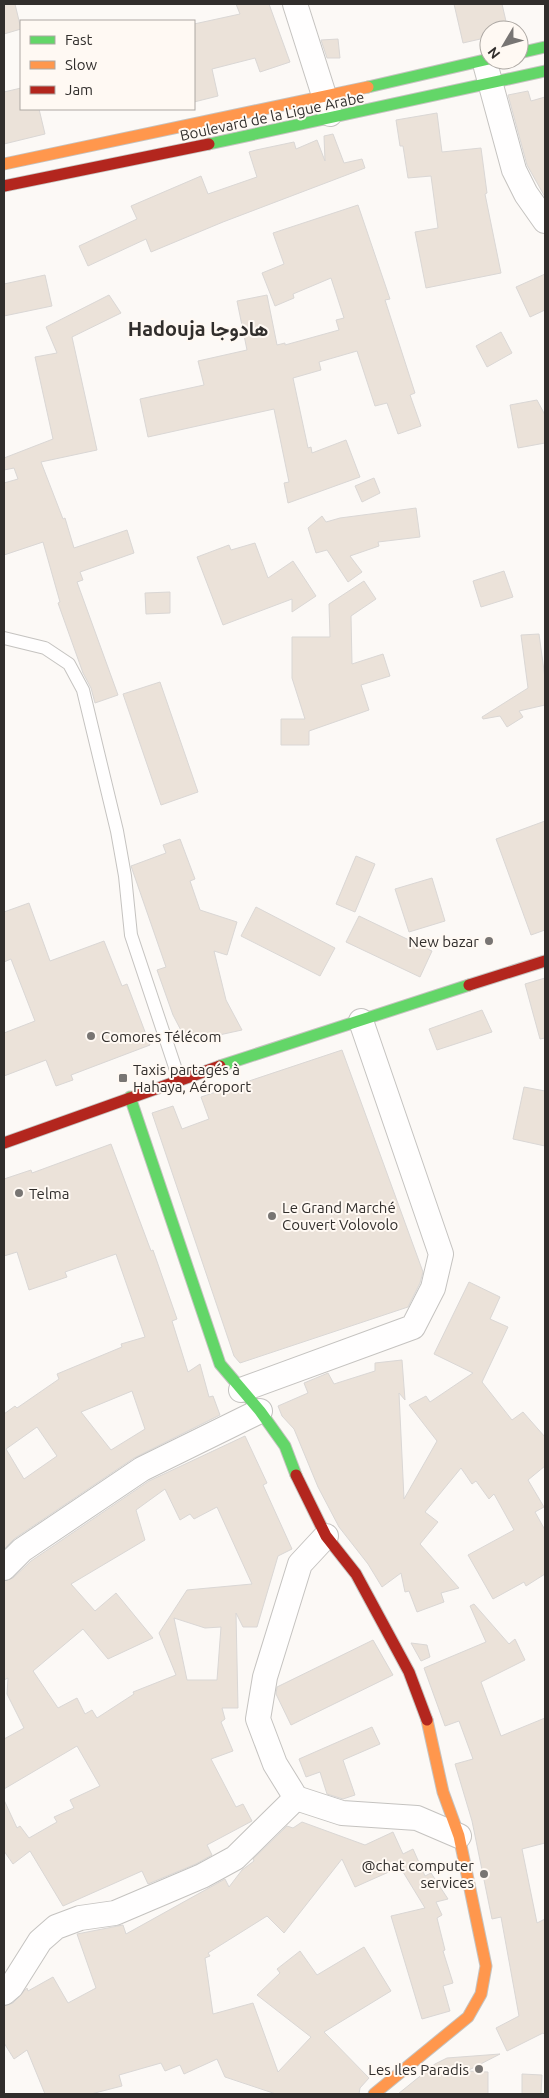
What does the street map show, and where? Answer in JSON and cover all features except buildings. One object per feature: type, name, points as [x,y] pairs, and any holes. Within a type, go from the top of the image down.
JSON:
[{"type":"street","points":[[295,4],[328,108]]},
{"type":"street","points":[[529,51],[545,47]]},
{"type":"street","name":"Boulevard de la Ligue Arabe","points":[[4,186],[328,108],[479,69]]},
{"type":"street","name":"Boulevard de la Ligue Arabe","points":[[4,164],[328,108],[479,69]]},
{"type":"street","points":[[489,70],[514,170],[526,194],[545,221]]},
{"type":"street","name":"Boulevard de la Ligue Arabe","points":[[529,70],[545,71]]},
{"type":"street","points":[[4,1143],[179,1079],[545,961]]},
{"type":"street","points":[[242,1390],[311,1363],[413,1328],[433,1288],[441,1254],[361,1021]]},
{"type":"street","points":[[130,1097],[220,1364],[260,1411],[285,1446],[304,1494],[326,1536],[356,1574],[409,1672],[429,1726],[443,1792],[459,1836],[486,1966],[481,1994],[468,2016],[374,2094]]},
{"type":"street","points":[[4,1568],[22,1550],[142,1469],[260,1411]]},
{"type":"street","points":[[326,1536],[300,1564],[266,1677],[258,1719],[275,1764],[296,1798],[342,1813],[417,1818],[459,1836]]},
{"type":"street","points":[[6,1986],[40,1941],[56,1927],[80,1918],[115,1913],[202,1876],[235,1858],[296,1798]]},
{"type":"lane","points":[[4,638],[45,648],[69,664],[83,690],[117,831],[125,876],[131,935],[179,1079]]},
{"type":"traffic: fast","points":[[529,51],[545,47]]},
{"type":"traffic: fast","points":[[368,87],[479,61]]},
{"type":"traffic: fast","points":[[209,144],[545,71]]},
{"type":"traffic: fast","points":[[220,1066],[469,985]]},
{"type":"traffic: fast","points":[[130,1097],[220,1364],[260,1411],[285,1446],[296,1475]]},
{"type":"traffic: slow","points":[[4,164],[368,87]]},
{"type":"traffic: slow","points":[[374,2094],[468,2017],[481,1994],[486,1966],[459,1836],[443,1792],[427,1720]]},
{"type":"traffic: jam","points":[[4,186],[209,144]]},
{"type":"traffic: jam","points":[[469,985],[545,961]]},
{"type":"traffic: jam","points":[[4,1143],[220,1066]]},
{"type":"traffic: jam","points":[[296,1475],[326,1536],[356,1574],[409,1672],[427,1720]]},
{"type":"place","name":"New bazar","points":[[489,941]]},
{"type":"place","name":"Comores Télécom","points":[[91,1036]]},
{"type":"place","name":"Taxis partagés à Hahaya, Aéroport","points":[[123,1078]]},
{"type":"place","name":"Telma","points":[[19,1193]]},
{"type":"place","name":"Le Grand Marché Couvert Volovolo","points":[[272,1216]]},
{"type":"place","name":"@chat computer services","points":[[484,1874]]},
{"type":"place","name":"Les Iles Paradis","points":[[479,2069]]},
{"type":"district","name":"Hadouja هادوجا","points":[[198,328]]}]
